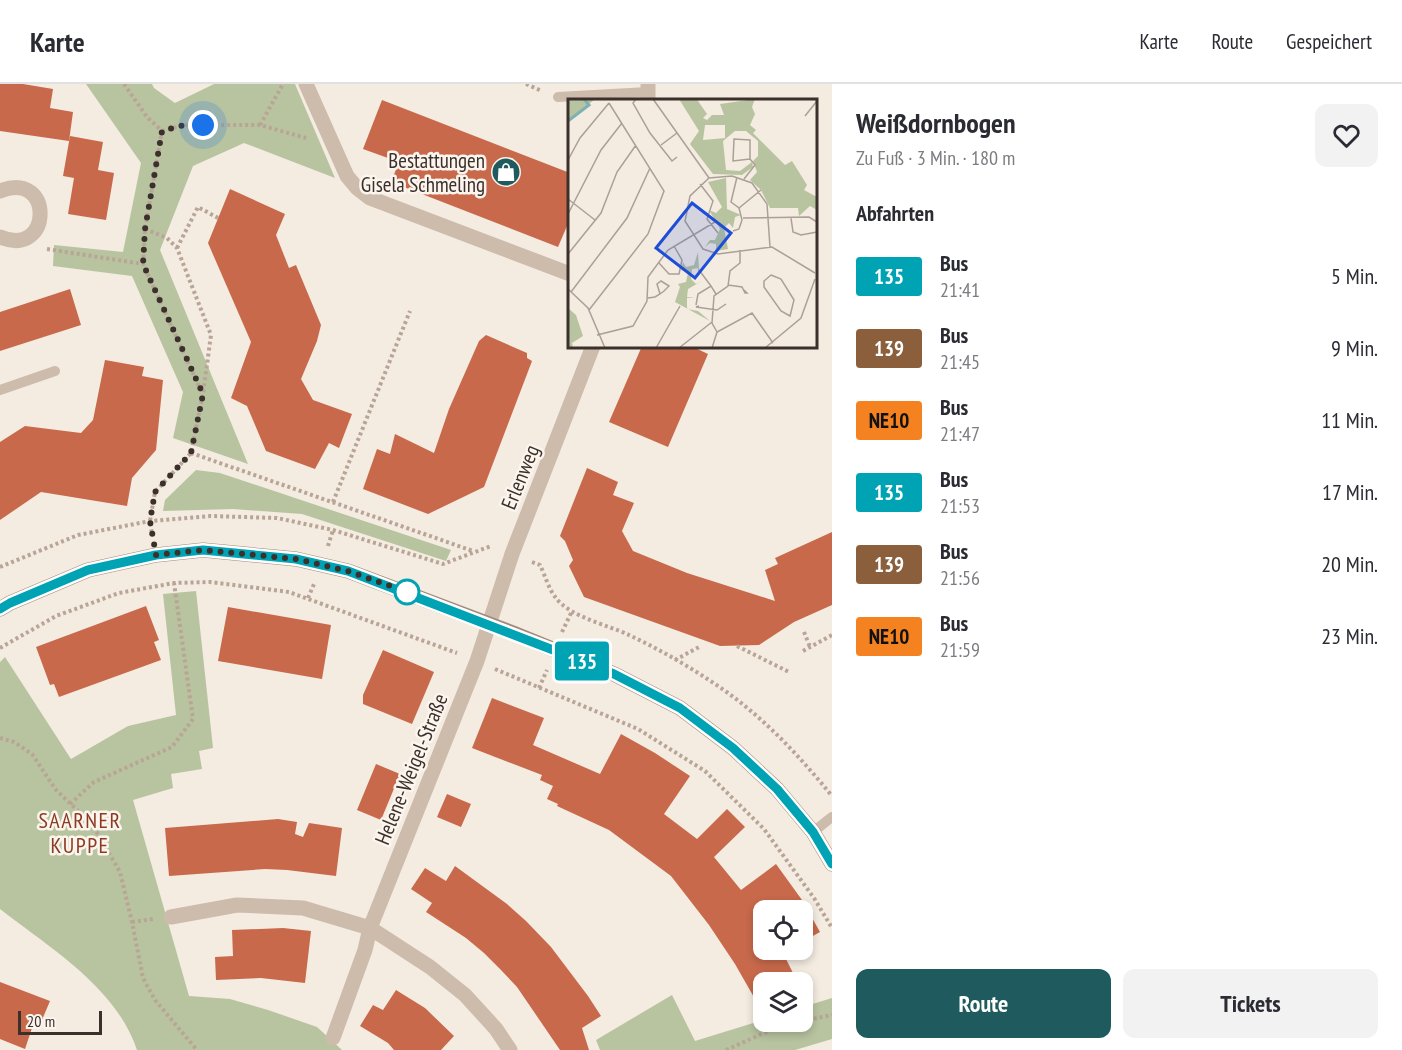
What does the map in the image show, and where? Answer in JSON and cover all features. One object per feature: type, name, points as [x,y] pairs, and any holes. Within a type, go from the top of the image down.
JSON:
[{"type":"street","points":[[306,84],[347,176],[370,198],[568,273]]},
{"type":"street","points":[[0,191],[19,187],[29,191],[36,198],[41,217],[32,235],[22,240],[11,241],[0,237]]},
{"type":"street","name":"Erlenweg","points":[[489,624],[512,554],[592,348]]},
{"type":"street","points":[[0,609],[88,570],[156,555],[203,550],[296,559],[372,579],[614,674],[680,708],[733,748],[777,789],[813,832],[832,864]]},
{"type":"street","name":"Helene-Weigel-Straße","points":[[333,1038],[365,950],[370,928],[477,660],[489,624]]},
{"type":"street","points":[[171,917],[237,905],[303,908],[370,928],[430,967],[465,995],[496,1029],[510,1050]]},
{"type":"lane","points":[[558,97],[648,92]]},
{"type":"lane","points":[[0,390],[55,371]]},
{"type":"lane","points":[[813,832],[832,817]]},
{"type":"path","points":[[124,84],[147,117],[162,131]]},
{"type":"path","points":[[260,125],[283,84]]},
{"type":"path","points":[[162,131],[184,125],[260,125],[332,145]]},
{"type":"path","points":[[162,131],[145,229],[143,264],[203,394]]},
{"type":"path","points":[[177,248],[198,207],[218,218]]},
{"type":"path","points":[[145,229],[167,238],[177,248],[211,335],[203,394],[191,453],[155,492],[150,521],[156,555]]},
{"type":"path","points":[[32,235],[42,249],[143,264]]},
{"type":"path","points":[[333,502],[410,311]]},
{"type":"path","points":[[191,453],[475,552]]},
{"type":"path","points":[[70,804],[94,782],[172,747],[193,719],[174,583]]},
{"type":"path","points":[[572,611],[629,634],[728,693],[758,716],[800,757],[832,796]]},
{"type":"path","points":[[804,632],[810,647]]},
{"type":"path","points":[[803,651],[832,635]]},
{"type":"path","points":[[737,646],[789,672]]},
{"type":"path","points":[[675,660],[699,647]]},
{"type":"path","points":[[0,738],[14,742],[32,754],[56,790],[92,824],[120,872],[143,978],[155,1000],[197,1050]]},
{"type":"path","points":[[813,1019],[832,1015]]},
{"type":"path","points":[[726,1050],[766,1032]]},
{"type":"green space","points":[[86,84],[152,84],[154,88],[175,103],[214,84],[295,84],[335,178],[244,143],[193,166],[160,250],[248,464],[173,438],[183,392],[132,276],[53,266],[54,245],[123,252],[141,163]]},
{"type":"green space","points":[[196,470],[220,473],[451,550],[446,561],[302,514],[233,509],[163,511],[165,500]]},
{"type":"green space","points":[[196,591],[213,748],[199,751],[202,769],[171,774],[173,788],[133,800],[189,996],[230,999],[317,1027],[342,1050],[137,1050],[127,1027],[98,988],[60,954],[0,909],[0,662],[5,657],[71,759],[128,726],[176,715],[163,594]]},
{"type":"green space","points":[[672,995],[695,1041],[753,1023],[753,1032],[813,1032],[813,1004],[832,998],[832,1039],[795,1050],[600,1050],[596,1040]]},
{"type":"building","points":[[0,84],[23,84],[53,89],[50,108],[73,112],[69,141],[0,131]]},
{"type":"building","points":[[382,100],[568,172],[568,224],[558,247],[391,182],[399,162],[363,149]]},
{"type":"building","points":[[70,136],[103,142],[98,170],[114,173],[106,220],[68,214],[74,178],[63,176]]},
{"type":"building","points":[[230,189],[285,214],[276,235],[289,268],[296,265],[321,325],[317,341],[301,379],[313,400],[352,414],[339,448],[329,443],[315,469],[266,451],[247,406],[231,398],[251,342],[208,243]]},
{"type":"building","points":[[70,289],[81,325],[0,351],[0,312]]},
{"type":"building","points":[[486,335],[527,353],[527,358],[532,361],[484,487],[428,514],[363,489],[377,449],[390,454],[395,434],[434,453],[449,409],[479,341]]},
{"type":"building","points":[[641,348],[695,348],[708,354],[668,447],[609,422]]},
{"type":"building","points":[[105,360],[144,367],[142,376],[163,380],[156,450],[132,478],[127,506],[41,492],[0,520],[0,442],[25,426],[81,433],[93,420]]},
{"type":"building","points":[[587,468],[618,482],[613,495],[634,503],[622,531],[633,551],[687,573],[775,601],[765,570],[778,564],[775,558],[832,532],[832,605],[794,622],[759,645],[720,646],[584,597],[569,566],[573,560],[565,541],[560,536]]},
{"type":"building","points":[[146,606],[159,640],[154,642],[161,660],[59,697],[54,684],[50,685],[36,647]]},
{"type":"building","points":[[228,607],[331,625],[322,679],[218,661]]},
{"type":"building","points":[[383,650],[434,672],[412,724],[363,704],[363,695]]},
{"type":"building","points":[[492,698],[544,718],[533,745],[600,774],[621,734],[690,776],[664,814],[697,839],[727,809],[745,827],[714,857],[741,890],[776,864],[802,900],[753,900],[753,960],[786,960],[792,972],[753,972],[753,996],[709,925],[671,876],[609,830],[547,799],[553,786],[540,780],[542,775],[472,748]]},
{"type":"building","points":[[376,764],[400,774],[381,820],[357,810]]},
{"type":"building","points":[[447,794],[471,804],[461,827],[437,817]]},
{"type":"building","points":[[278,819],[297,822],[295,834],[303,837],[309,823],[342,828],[336,876],[265,869],[169,876],[165,828]]},
{"type":"building","points":[[455,866],[507,904],[526,921],[551,947],[588,996],[601,1016],[582,1028],[589,1050],[560,1050],[517,987],[501,970],[466,938],[426,912],[432,903],[411,889],[425,868],[446,881]]},
{"type":"building","points":[[813,920],[820,932],[813,936]]},
{"type":"building","points":[[283,928],[311,931],[305,983],[261,978],[216,980],[215,957],[233,956],[232,930]]},
{"type":"building","points":[[0,982],[50,1001],[39,1027],[33,1025],[25,1049],[0,1039]]},
{"type":"building","points":[[396,990],[425,1008],[454,1036],[441,1050],[394,1050],[388,1043],[360,1026],[373,1005],[383,1010]]},
{"type":"bus line","name":"135","points":[[0,609],[88,570],[156,555],[203,550],[296,559],[348,571],[614,674],[680,708],[733,748],[777,789],[813,832],[832,864]]},
{"type":"place","name":"Bestattungen Gisela Schmeling","points":[[506,172]]},
{"type":"district","name":"SAARNER KUPPE","points":[[80,832]]},
{"type":"route","points":[[203,125],[184,125],[162,131],[145,229],[143,264],[203,394],[191,453],[155,492],[150,521],[156,555],[203,550],[296,559],[348,571],[407,592]]}]
